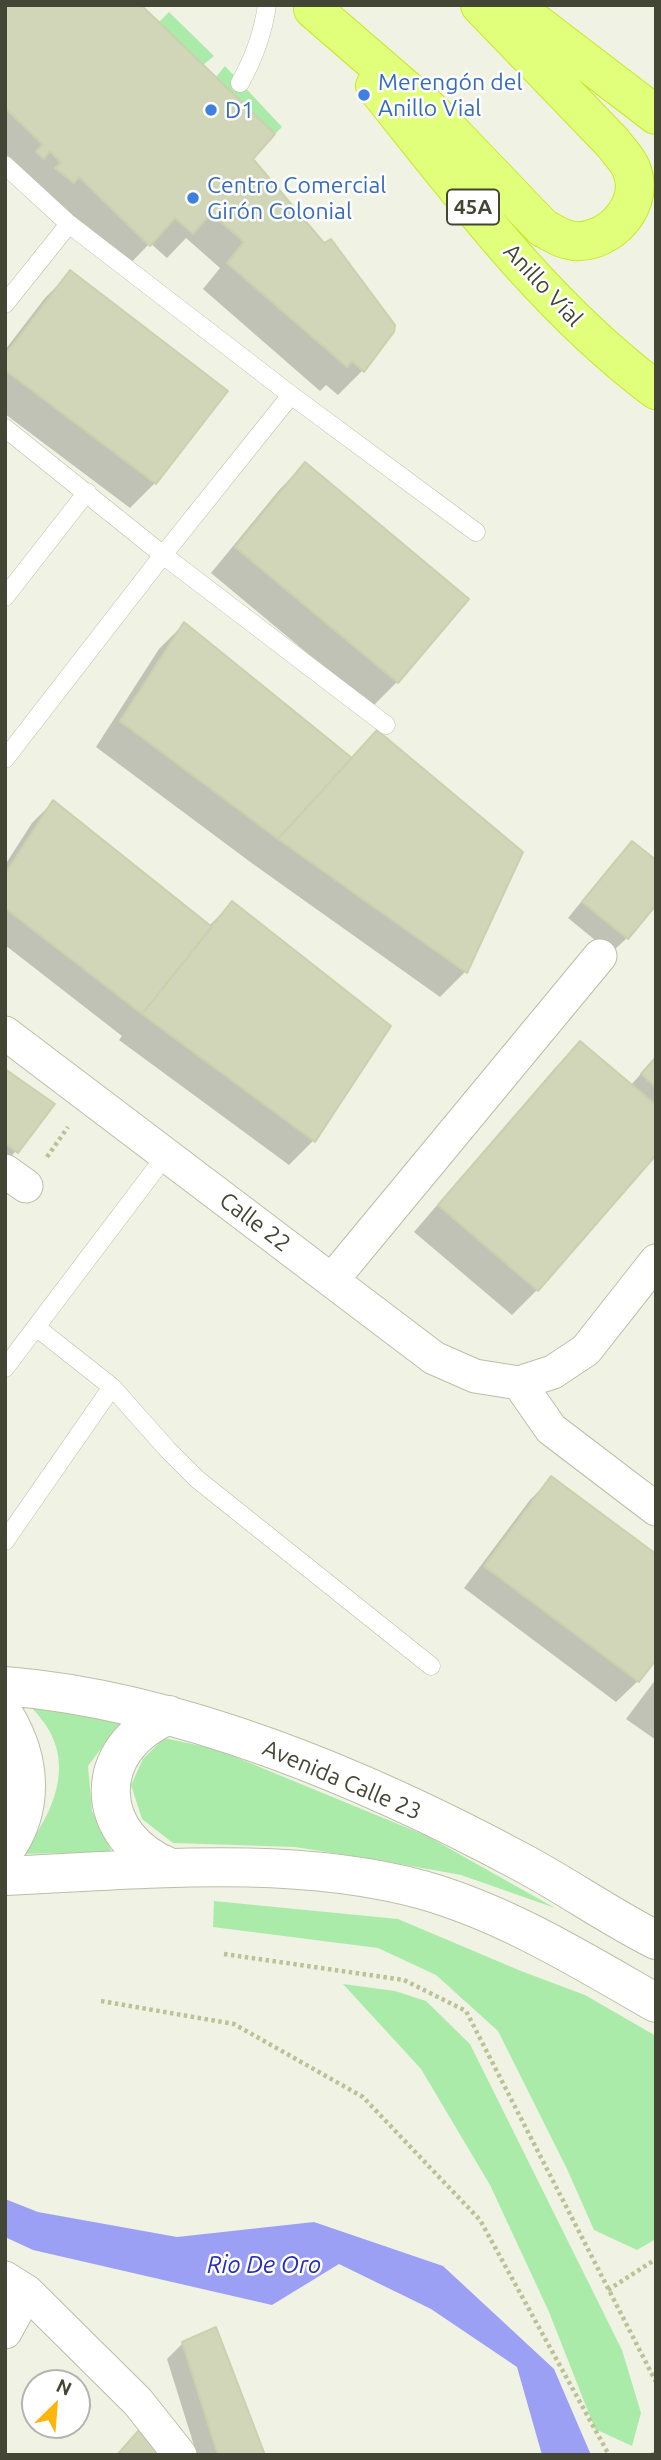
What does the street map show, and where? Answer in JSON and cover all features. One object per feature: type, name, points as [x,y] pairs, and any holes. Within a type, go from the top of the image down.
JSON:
[{"type":"highway","points":[[312,7],[431,111],[543,228],[559,237],[574,241],[591,239],[613,229],[631,204],[634,183],[631,167],[613,143],[480,5]]},
{"type":"highway","name":"Anillo Víal","points":[[312,7],[510,251],[584,330],[656,390]]},
{"type":"highway","points":[[515,7],[656,116]]},
{"type":"street","points":[[332,1280],[600,956]]},
{"type":"street","name":"Calle 22","points":[[5,1033],[434,1358],[475,1376],[519,1383]]},
{"type":"street","points":[[656,1261],[586,1350],[553,1372],[519,1383],[551,1429],[656,1509]]},
{"type":"street","name":"Avenida Calle 23","points":[[5,1686],[74,1694],[169,1715],[280,1752],[446,1824],[524,1863],[656,1940]]},
{"type":"street","points":[[169,1715],[150,1723],[133,1735],[121,1753],[111,1792],[114,1813],[122,1832],[135,1849],[152,1861],[171,1868]]},
{"type":"street","points":[[5,1716],[19,1740],[26,1764],[27,1790],[23,1816],[13,1840],[5,1850]]},
{"type":"street","points":[[5,1876],[171,1868],[273,1868],[346,1875],[422,1890],[498,1918],[566,1951],[656,2003]]},
{"type":"street","points":[[5,2332],[16,2285]]},
{"type":"street","points":[[16,2285],[138,2402],[180,2455]]},
{"type":"lane","points":[[240,82],[252,63],[265,22],[267,5]]},
{"type":"lane","points":[[5,165],[69,224],[291,395],[476,532]]},
{"type":"lane","points":[[5,304],[69,224]]},
{"type":"lane","points":[[5,759],[291,395]]},
{"type":"lane","points":[[7,434],[87,492],[163,555],[386,725]]},
{"type":"lane","points":[[5,597],[87,492]]},
{"type":"lane","points":[[5,1368],[166,1155]]},
{"type":"lane","points":[[36,1327],[112,1387],[197,1479],[431,1667]]},
{"type":"lane","points":[[5,1541],[112,1387]]},
{"type":"path","points":[[224,1954],[404,1980],[467,2011],[656,2382]]},
{"type":"path","points":[[101,2001],[234,2024],[363,2097],[480,2220],[609,2455]]},
{"type":"path","points":[[608,2290],[656,2259]]},
{"type":"green space","points":[[169,12],[214,56],[203,65],[158,23]]},
{"type":"green space","points":[[225,66],[282,127],[275,134],[216,77]]},
{"type":"green space","points":[[28,1703],[122,1721],[88,1766],[92,1811],[112,1852],[22,1854],[48,1812],[58,1781],[59,1766],[51,1734]]},
{"type":"green space","points":[[164,1738],[216,1749],[427,1836],[555,1908],[461,1875],[378,1860],[295,1847],[173,1843],[142,1819],[131,1785],[143,1759]]},
{"type":"green space","points":[[214,1901],[398,1919],[585,1995],[656,2036],[656,2239],[637,2250],[594,2230],[567,2169],[498,2031],[436,1975],[378,1948],[213,1927]]},
{"type":"green space","points":[[343,1984],[395,1991],[426,2001],[470,2044],[622,2350],[641,2413],[632,2446],[595,2429],[549,2312],[490,2185],[421,2069]]},
{"type":"water","name":"Rio De Oro","points":[[5,2199],[38,2212],[177,2237],[314,2222],[443,2266],[554,2369],[591,2455],[542,2455],[517,2367],[431,2309],[339,2264],[272,2305],[33,2250],[5,2237]]},
{"type":"building","name":"Centro Comercial Girón Colonial","points":[[5,5],[141,5],[275,134],[253,159],[324,243],[331,239],[395,325],[394,332],[364,372],[352,361],[347,367],[227,263],[244,242],[211,213],[193,234],[175,218],[150,246],[79,177],[74,183],[55,168],[61,163],[50,151],[44,159],[36,152],[42,144],[5,108]]},
{"type":"building","points":[[70,270],[228,391],[156,484],[5,370],[5,355]]},
{"type":"building","points":[[305,462],[469,599],[398,683],[235,547]]},
{"type":"building","points":[[184,622],[352,758],[278,839],[120,721]]},
{"type":"building","points":[[377,730],[523,852],[467,973],[278,839]]},
{"type":"building","points":[[53,800],[212,927],[142,1014],[5,908],[5,874]]},
{"type":"building","points":[[632,841],[656,860],[656,905],[628,939],[582,902]]},
{"type":"building","points":[[232,901],[391,1026],[315,1142],[142,1014]]},
{"type":"building","points":[[580,1041],[656,1105],[656,1155],[538,1291],[438,1205]]},
{"type":"building","points":[[656,1057],[656,1087],[641,1074]]},
{"type":"building","points":[[5,1069],[55,1104],[18,1153],[5,1143]]},
{"type":"building","points":[[551,1476],[656,1554],[656,1660],[639,1682],[484,1566]]},
{"type":"building","points":[[216,2327],[265,2455],[218,2455],[182,2342]]},
{"type":"building","points":[[140,2429],[169,2455],[117,2455]]},
{"type":"place","name":"Merengón del Anillo Vial","points":[[364,95]]},
{"type":"place","name":"D1","points":[[211,110]]},
{"type":"place","name":"Centro Comercial Girón Colonial","points":[[193,198]]}]
